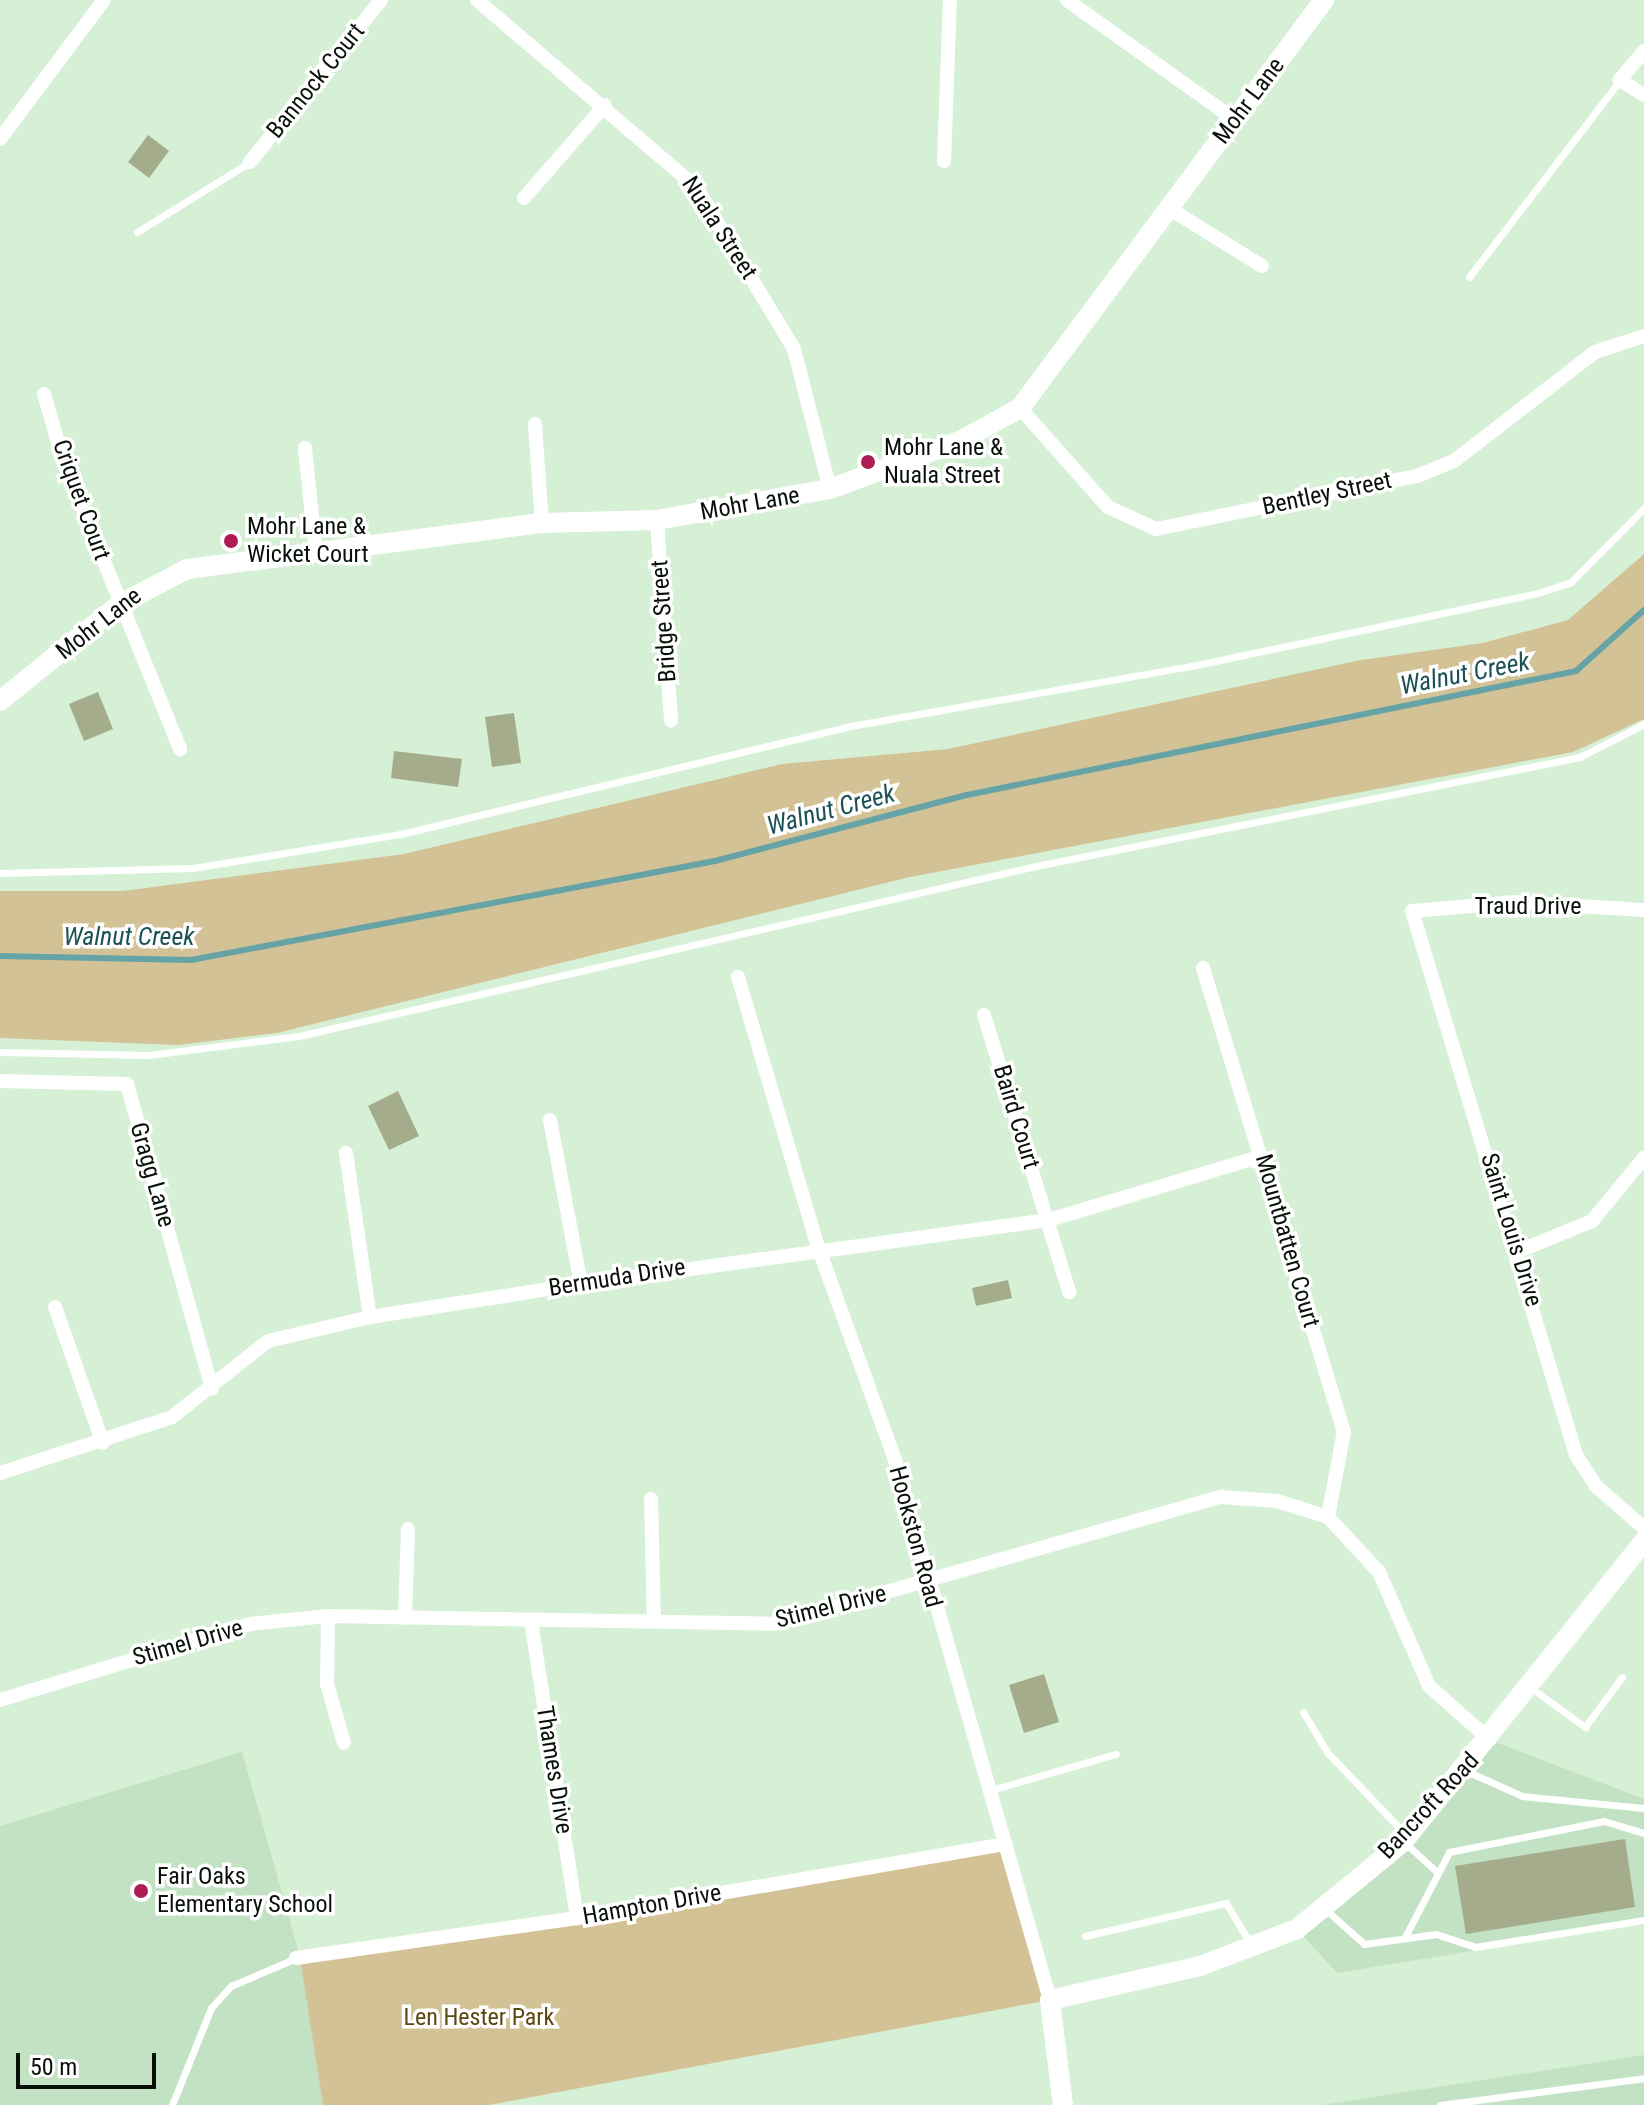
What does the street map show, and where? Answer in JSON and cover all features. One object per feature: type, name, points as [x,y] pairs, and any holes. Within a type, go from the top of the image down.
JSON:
[{"type":"street","points":[[0,139],[104,0]]},
{"type":"street","name":"Bannock Court","points":[[250,162],[381,0]]},
{"type":"street","name":"Nuala Street","points":[[477,0],[605,105],[696,187],[794,349],[830,489]]},
{"type":"street","points":[[944,161],[950,0]]},
{"type":"street","points":[[1067,0],[1235,120]]},
{"type":"street","name":"Mohr Lane","points":[[0,701],[120,604],[187,569],[316,555],[542,523],[657,520],[830,489],[905,466],[1020,408],[1324,0]]},
{"type":"street","points":[[1644,51],[1620,80],[1644,95]]},
{"type":"street","points":[[524,198],[605,105]]},
{"type":"street","points":[[1170,209],[1262,266]]},
{"type":"street","name":"Bentley Street","points":[[1020,408],[1108,507],[1156,529],[1417,476],[1454,461],[1595,352],[1644,336]]},
{"type":"street","name":"Criquet Court","points":[[44,394],[64,463],[180,749]]},
{"type":"street","points":[[535,424],[542,523]]},
{"type":"street","points":[[305,448],[316,555]]},
{"type":"street","name":"Bridge Street","points":[[657,520],[671,721]]},
{"type":"street","name":"Traud Drive","points":[[1412,911],[1515,902],[1644,910]]},
{"type":"street","name":"Saint Louis Drive","points":[[1412,911],[1519,1251],[1576,1455],[1596,1486],[1643,1541]]},
{"type":"street","name":"Mountbatten Court","points":[[1203,968],[1263,1156],[1344,1431],[1328,1517]]},
{"type":"street","name":"Hookston Road","points":[[738,977],[818,1247],[894,1457],[926,1582],[991,1790],[1050,2000],[1063,2105]]},
{"type":"street","name":"Baird Court","points":[[984,1015],[1069,1292]]},
{"type":"street","name":"Gragg Lane","points":[[0,1081],[127,1084],[212,1388]]},
{"type":"street","points":[[550,1120],[581,1284]]},
{"type":"street","points":[[346,1153],[370,1317]]},
{"type":"street","name":"Bermuda Drive","points":[[0,1473],[103,1443],[172,1417],[268,1341],[370,1317],[818,1247],[1049,1220],[1263,1156]]},
{"type":"street","points":[[1519,1251],[1592,1221],[1644,1158]]},
{"type":"street","points":[[55,1307],[103,1443]]},
{"type":"street","name":"Stimel Drive","points":[[0,1700],[250,1624],[328,1616],[531,1621],[654,1619],[774,1624],[1221,1497],[1277,1501],[1328,1517],[1379,1572],[1429,1686],[1490,1740]]},
{"type":"street","points":[[651,1499],[654,1619]]},
{"type":"street","points":[[405,1618],[408,1529]]},
{"type":"street","name":"Bancroft Road","points":[[1050,2000],[1200,1966],[1297,1929],[1405,1839],[1490,1740],[1643,1541]]},
{"type":"street","points":[[328,1616],[327,1684],[344,1743]]},
{"type":"street","name":"Thames Drive","points":[[531,1621],[577,1918]]},
{"type":"street","name":"Hampton Drive","points":[[296,1958],[577,1918],[1006,1844]]},
{"type":"lane","points":[[1469,277],[1620,80]]},
{"type":"lane","points":[[137,232],[250,162]]},
{"type":"lane","points":[[0,873],[193,868],[401,834],[845,727],[1201,664],[1538,593],[1571,582],[1644,508]]},
{"type":"lane","points":[[0,1052],[162,1054],[299,1036],[1031,867],[1580,757],[1644,724]]},
{"type":"lane","points":[[1531,1688],[1585,1727],[1622,1677]]},
{"type":"lane","points":[[1303,1712],[1327,1752],[1438,1873]]},
{"type":"lane","points":[[991,1790],[1116,1754]]},
{"type":"lane","points":[[1464,1770],[1522,1796],[1644,1808]]},
{"type":"lane","points":[[1405,1937],[1449,1852],[1604,1821],[1644,1833]]},
{"type":"lane","points":[[1085,1936],[1226,1903],[1252,1946]]},
{"type":"lane","points":[[1323,1907],[1364,1944],[1436,1934],[1475,1947],[1644,1920]]},
{"type":"lane","points":[[172,2105],[211,2008],[231,1986],[296,1958]]},
{"type":"lane","points":[[1440,2105],[1615,2077],[1644,2078]]},
{"type":"shaded area","points":[[1490,1740],[1644,1799],[1644,1923],[1337,1973],[1297,1929],[1403,1842]]},
{"type":"shaded area","name":"Fair Oaks Elementary School","points":[[242,1752],[303,1967],[323,2105],[0,2105],[0,1826]]},
{"type":"shaded area","points":[[1644,2055],[1644,2105],[1322,2105]]},
{"type":"green space","points":[[1644,554],[1644,719],[1573,752],[910,877],[277,1033],[178,1045],[0,1038],[0,891],[123,891],[404,854],[782,764],[948,749],[1361,660],[1483,643],[1568,620]]},
{"type":"green space","name":"Len Hester Park","points":[[1006,1844],[1050,2000],[489,2105],[323,2105],[300,1957]]},
{"type":"building","points":[[148,135],[169,151],[149,178],[128,162]]},
{"type":"building","points":[[98,692],[113,729],[84,741],[69,704]]},
{"type":"building","points":[[514,713],[521,763],[492,767],[485,717]]},
{"type":"building","points":[[394,751],[462,759],[458,787],[391,778]]},
{"type":"building","points":[[398,1091],[419,1136],[389,1150],[368,1106]]},
{"type":"building","points":[[1008,1280],[1012,1298],[976,1306],[972,1288]]},
{"type":"building","points":[[1044,1674],[1059,1722],[1024,1733],[1009,1685]]},
{"type":"building","points":[[1625,1839],[1635,1907],[1466,1934],[1455,1866]]},
{"type":"waterway","name":"Walnut Creek","points":[[0,956],[191,960],[715,861],[967,795],[1576,671],[1644,610]]},
{"type":"place","name":"Mohr Lane & Nuala Street","points":[[868,462]]},
{"type":"place","name":"Mohr Lane & Wicket Court","points":[[231,541]]},
{"type":"place","name":"Fair Oaks Elementary School","points":[[141,1891]]}]
